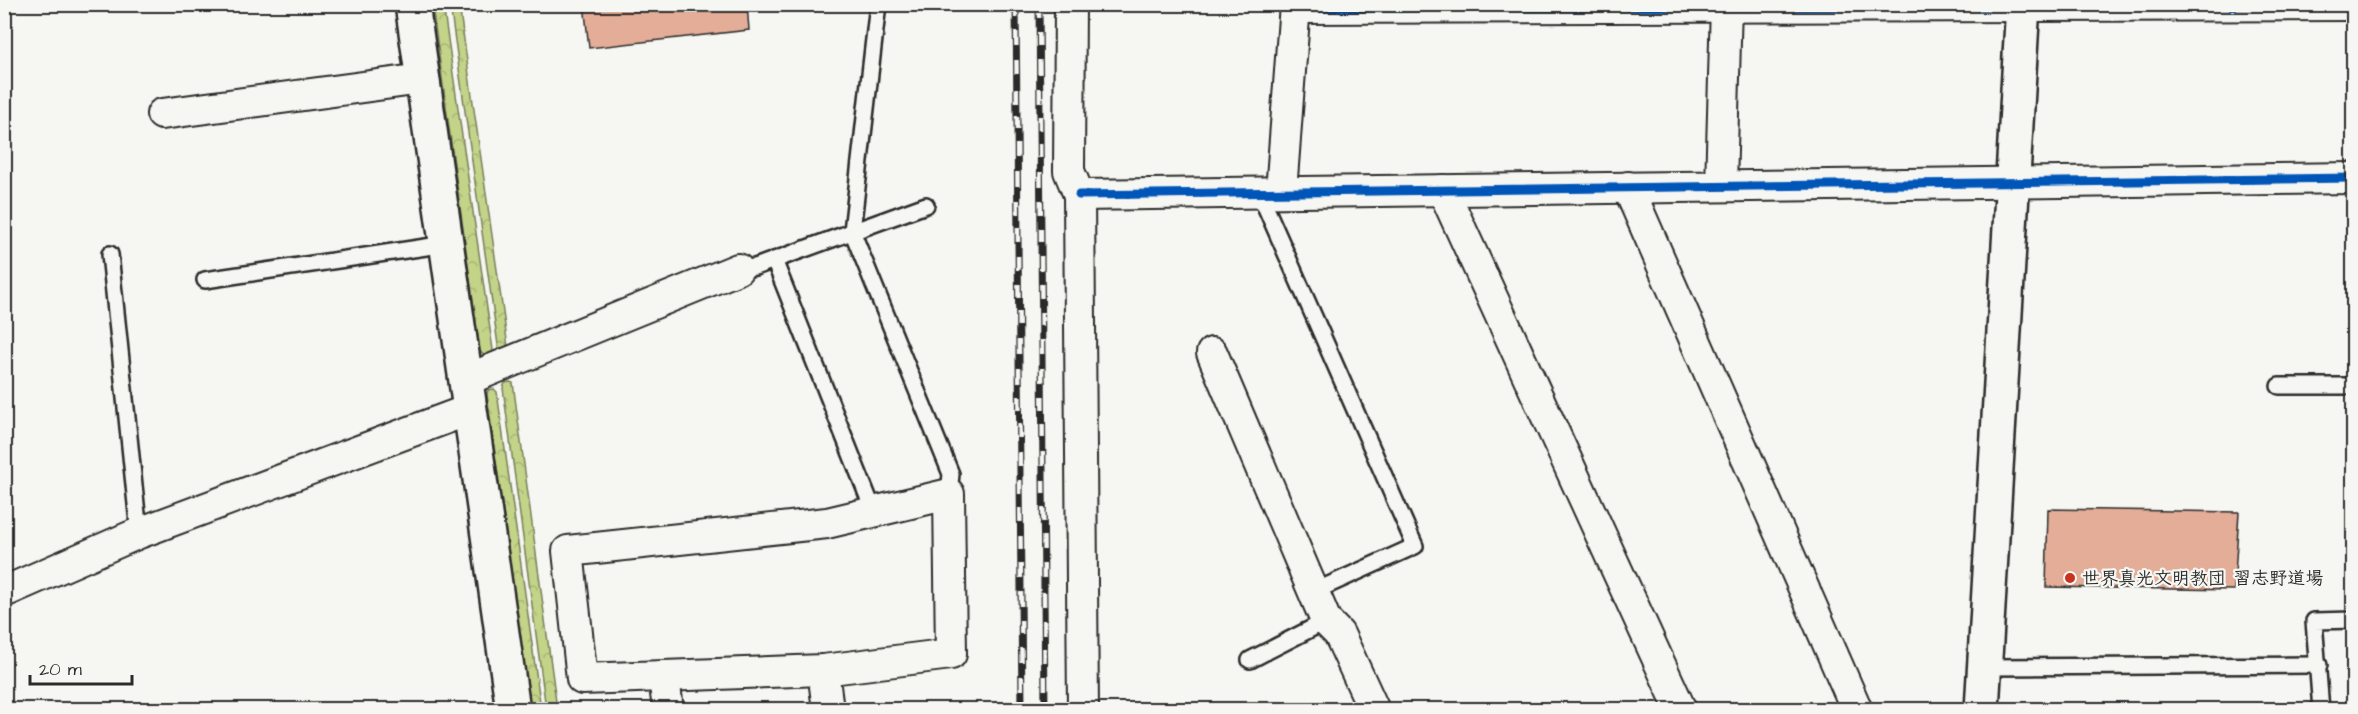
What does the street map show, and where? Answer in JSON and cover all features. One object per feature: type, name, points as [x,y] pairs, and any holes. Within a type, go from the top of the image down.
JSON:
[{"type":"street","points":[[412,4],[513,710]]},
{"type":"street","points":[[1070,4],[1069,171],[1079,195],[1083,710]]},
{"type":"street","points":[[1982,710],[2010,184],[2023,5]]},
{"type":"street","points":[[1270,192],[1295,6],[2354,5]]},
{"type":"street","points":[[1721,186],[1726,6]]},
{"type":"street","points":[[162,114],[422,79]]},
{"type":"street","points":[[1079,195],[2354,178]]},
{"type":"street","points":[[1628,187],[1857,710]]},
{"type":"street","points":[[1443,190],[1681,710]]},
{"type":"street","points":[[4,592],[139,532],[469,394],[738,269]]},
{"type":"street","points":[[1212,353],[1326,621],[1339,634],[1374,710]]},
{"type":"street","points":[[949,494],[951,654],[824,670],[582,679],[568,551],[827,523],[949,494]]},
{"type":"street","points":[[824,670],[828,710]]},
{"type":"street","points":[[664,677],[668,710]]},
{"type":"lane","points":[[878,4],[852,231],[951,474],[949,494]]},
{"type":"lane","points":[[1270,192],[1415,546],[1313,591]]},
{"type":"lane","points":[[738,269],[755,267],[926,205]]},
{"type":"lane","points":[[205,280],[446,244]]},
{"type":"lane","points":[[110,254],[139,532]]},
{"type":"lane","points":[[774,260],[874,512]]},
{"type":"lane","points":[[2279,386],[2354,386]]},
{"type":"lane","points":[[2321,710],[2314,621],[2354,620]]},
{"type":"lane","points":[[1250,660],[1326,621]]},
{"type":"lane","points":[[1985,667],[2319,665]]},
{"type":"green space","points":[[432,5],[443,5],[492,355],[484,356],[480,351]]},
{"type":"green space","points":[[450,5],[459,5],[508,347],[499,352]]},
{"type":"green space","points":[[505,383],[513,383],[557,709],[546,709],[503,388]]},
{"type":"green space","points":[[494,389],[497,392],[541,709],[530,709],[487,395],[488,390]]},
{"type":"building","points":[[584,4],[747,4],[749,30],[589,48]]},
{"type":"building","points":[[2048,509],[2239,512],[2234,590],[2046,587]]},
{"type":"railway","points":[[1016,4],[1022,710]]},
{"type":"railway","points":[[1039,4],[1045,710]]},
{"type":"cycle path","points":[[1295,8],[2354,5]]},
{"type":"cycle path","points":[[1079,195],[2354,178]]},
{"type":"place","name":"世界真光文明教団 習志野道場","points":[[2070,578]]}]
